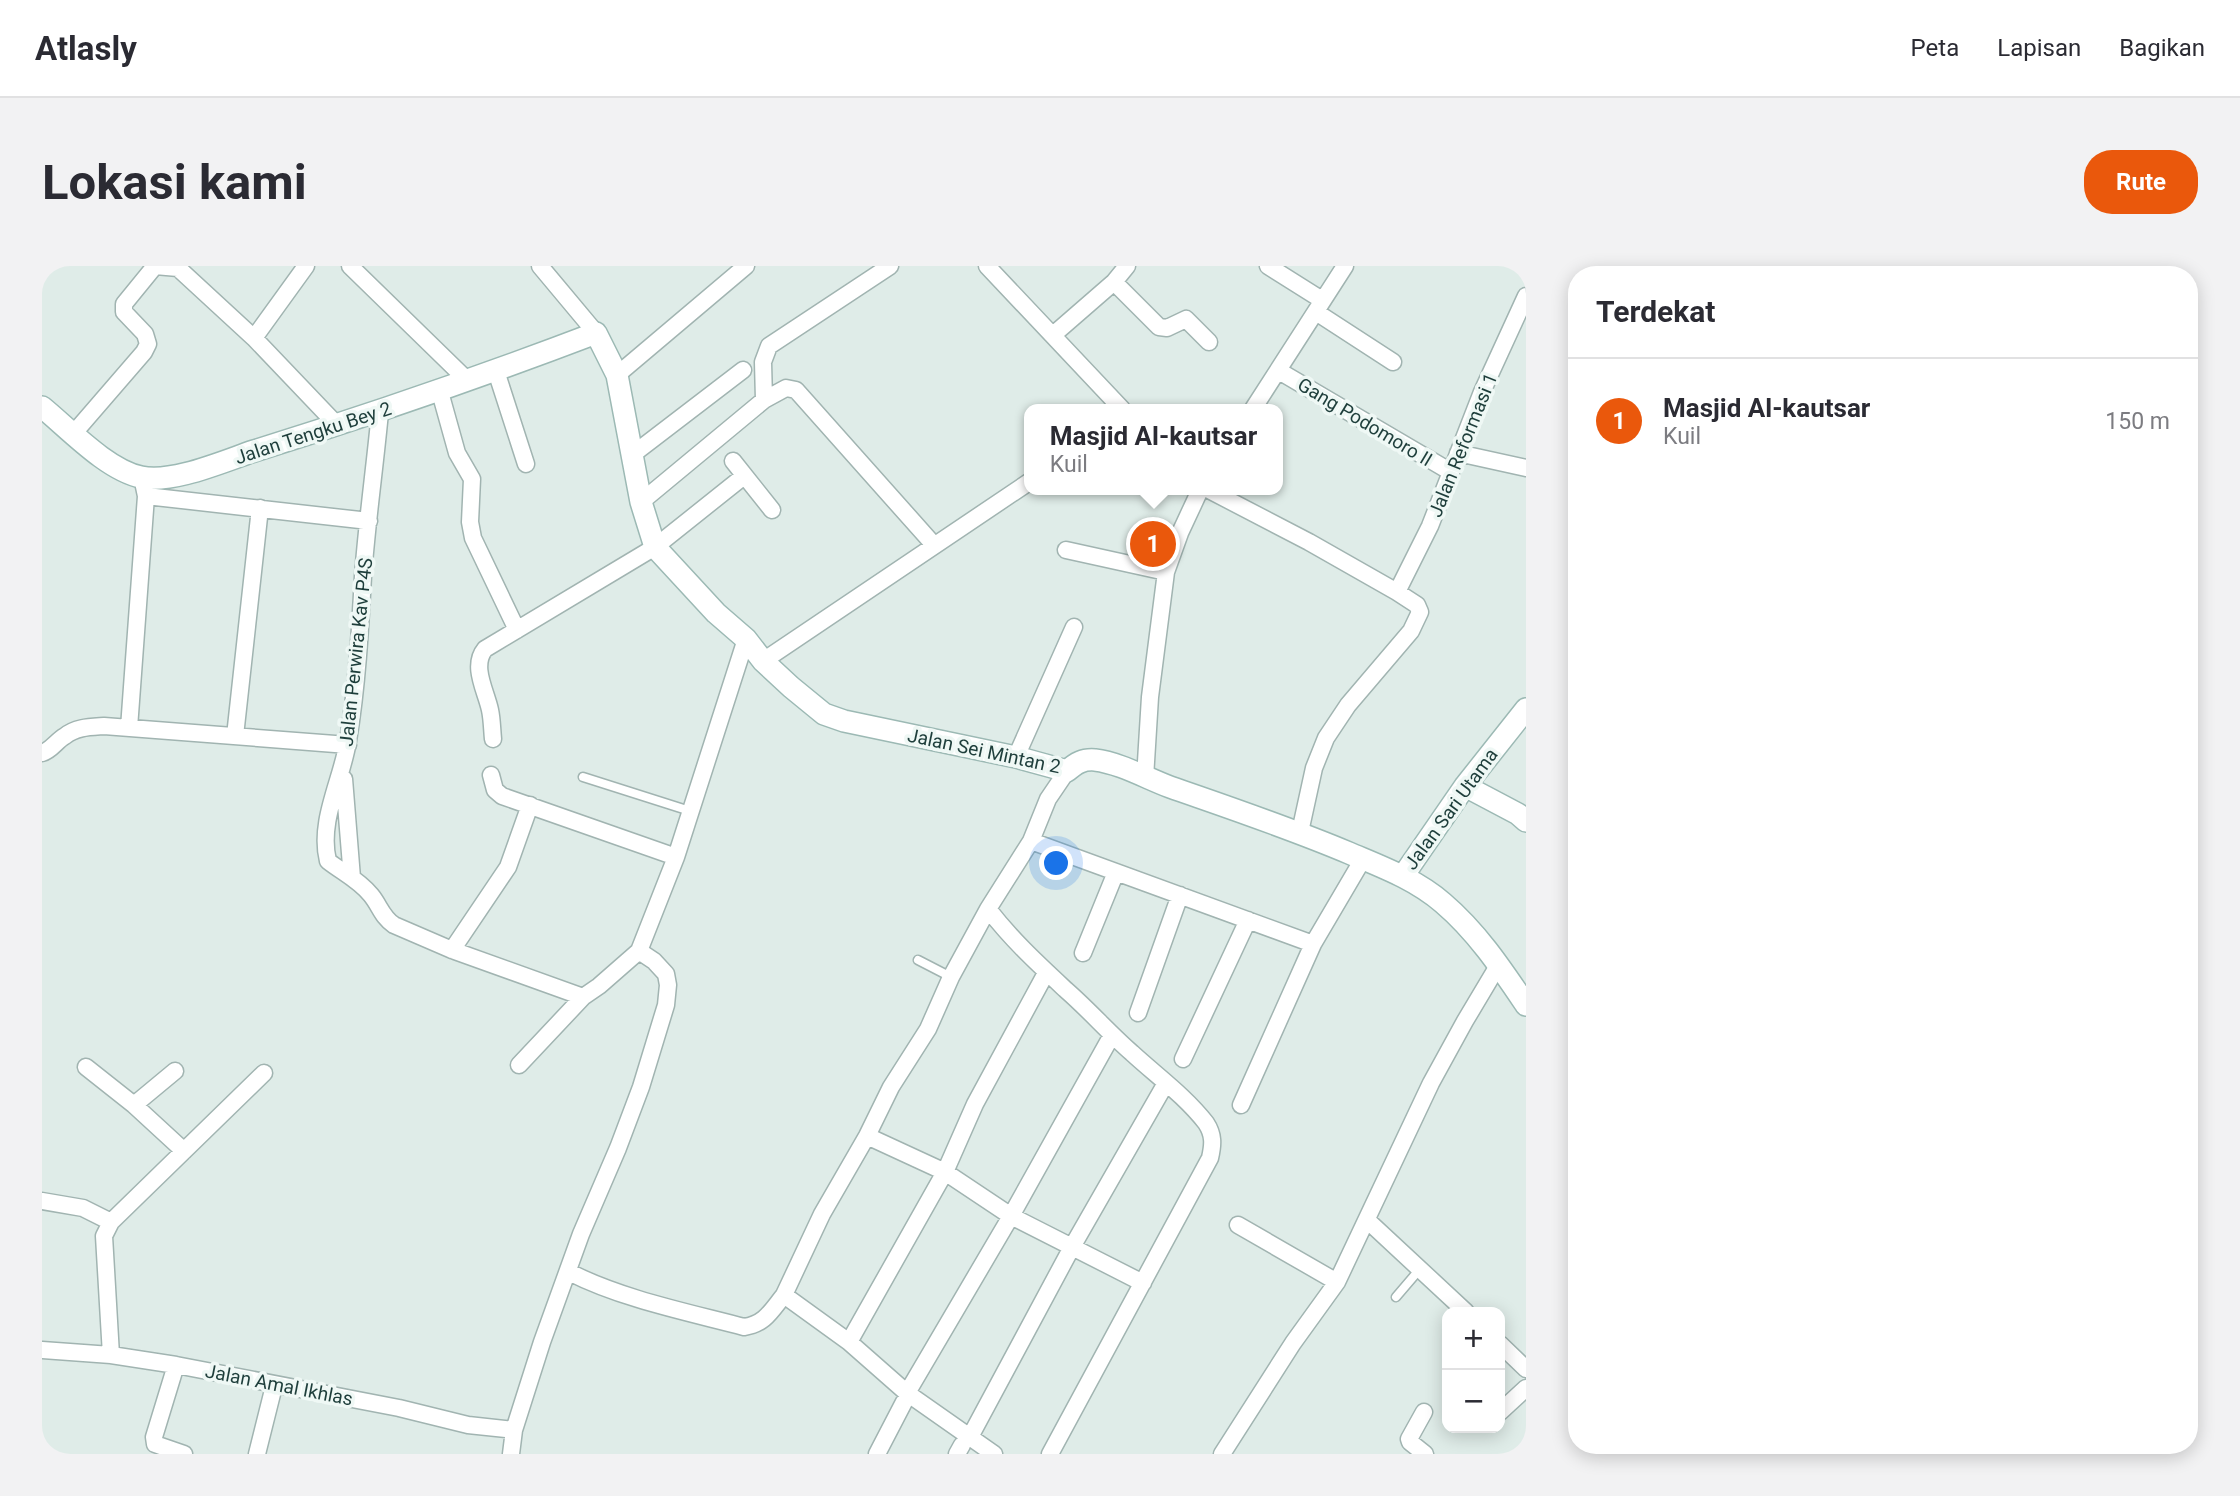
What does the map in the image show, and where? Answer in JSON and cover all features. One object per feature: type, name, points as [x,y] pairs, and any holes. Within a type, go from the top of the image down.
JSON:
[{"type":"street","points":[[74,433],[145,352],[148,344],[145,334],[124,312],[124,304],[155,266],[178,268],[254,338],[337,425]]},
{"type":"street","points":[[254,338],[306,266]]},
{"type":"street","points":[[350,266],[468,381]]},
{"type":"street","points":[[540,266],[596,333]]},
{"type":"street","points":[[617,375],[746,266]]},
{"type":"street","points":[[764,400],[763,362],[769,346],[890,266]]},
{"type":"street","points":[[987,266],[1117,404]]},
{"type":"street","points":[[1053,335],[1114,282],[1127,266]]},
{"type":"street","points":[[1268,266],[1393,362]]},
{"type":"street","points":[[1256,404],[1345,266]]},
{"type":"street","points":[[1114,282],[1159,327],[1167,328],[1186,319],[1209,342]]},
{"type":"street","name":"Jalan Reformasi 1","points":[[1397,592],[1430,526],[1482,392],[1526,296]]},
{"type":"street","name":"Jalan Tengku Bey 2","points":[[144,487],[440,392],[596,333]]},
{"type":"street","name":"Jalan Sei Mintan 2","points":[[596,333],[617,375],[641,502],[655,547],[716,613],[746,639],[763,660],[824,714],[844,721],[1016,757],[1067,771],[1079,761],[1110,763],[1145,778],[1300,832],[1403,876],[1442,902],[1473,932],[1522,990]]},
{"type":"street","points":[[632,455],[743,370]]},
{"type":"street","points":[[496,371],[526,464]]},
{"type":"street","name":"Gang Podomoro II","points":[[1279,371],[1451,472]]},
{"type":"street","points":[[641,502],[764,400],[786,388],[796,390],[934,545]]},
{"type":"street","points":[[440,392],[457,453],[472,479],[470,522],[474,538],[517,630]]},
{"type":"street","points":[[42,407],[106,460],[128,472],[144,487],[260,508],[369,521]]},
{"type":"street","name":"Jalan Perwira Kav P4S","points":[[380,411],[363,575],[361,634],[348,745],[326,826],[324,847],[328,861],[370,893],[386,919],[452,950],[583,996]]},
{"type":"street","points":[[1458,453],[1526,468]]},
{"type":"street","points":[[733,461],[772,510]]},
{"type":"street","points":[[493,739],[491,714],[479,666],[480,656],[485,649],[655,547],[744,476]]},
{"type":"street","points":[[763,660],[1024,485]]},
{"type":"street","points":[[130,728],[144,487]]},
{"type":"street","points":[[1145,778],[1150,697],[1166,572],[1198,495]]},
{"type":"street","points":[[1219,495],[1397,592],[1417,605],[1420,612],[1411,631],[1348,705],[1326,738],[1314,768],[1300,832]]},
{"type":"street","points":[[235,736],[260,508]]},
{"type":"street","points":[[1066,550],[1166,572]]},
{"type":"street","points":[[1016,757],[1074,627]]},
{"type":"street","points":[[519,1065],[583,996],[599,986],[639,950],[676,857],[746,639]]},
{"type":"street","name":"Jalan Sari Utama","points":[[1403,876],[1465,786],[1526,709]]},
{"type":"street","points":[[42,753],[47,752],[65,735],[82,728],[104,726],[348,745]]},
{"type":"street","points":[[343,765],[352,877]]},
{"type":"street","points":[[569,1272],[591,1283],[744,1327],[763,1321],[784,1295],[822,1214],[867,1136],[891,1087],[928,1028],[951,977],[988,909],[1031,841],[1048,799],[1067,771]]},
{"type":"street","points":[[491,775],[495,790],[502,796],[676,857]]},
{"type":"street","points":[[1465,786],[1523,813]]},
{"type":"street","points":[[452,950],[508,867],[530,805]]},
{"type":"street","points":[[1031,841],[1313,944]]},
{"type":"street","points":[[1241,1105],[1313,944],[1363,859]]},
{"type":"street","points":[[1083,953],[1116,873]]},
{"type":"street","points":[[1138,1013],[1181,895]]},
{"type":"street","points":[[988,909],[1015,942],[1046,973],[1181,1096],[1207,1125],[1214,1141],[1210,1158],[1050,1454]]},
{"type":"street","points":[[1183,1059],[1248,920]]},
{"type":"street","points":[[511,1454],[514,1430],[542,1342],[581,1234],[641,1087],[666,1005],[666,974],[639,950]]},
{"type":"street","points":[[1222,1454],[1293,1343],[1337,1282],[1432,1083],[1499,964]]},
{"type":"street","points":[[849,1342],[945,1172],[975,1104],[1046,973]]},
{"type":"street","points":[[877,1454],[906,1397],[1112,1035]]},
{"type":"street","points":[[86,1067],[134,1105],[184,1151]]},
{"type":"street","points":[[134,1105],[175,1071]]},
{"type":"street","points":[[111,1355],[104,1236],[111,1222],[264,1073]]},
{"type":"street","points":[[963,1445],[1166,1083]]},
{"type":"street","points":[[867,1136],[945,1172],[1011,1216],[1143,1283]]},
{"type":"street","points":[[42,1201],[83,1208],[111,1222]]},
{"type":"street","points":[[1367,1220],[1461,1307]]},
{"type":"street","points":[[1238,1225],[1337,1282]]},
{"type":"street","points":[[784,1295],[849,1342],[906,1397],[963,1445],[994,1454]]},
{"type":"street","points":[[1505,1349],[1526,1369]]},
{"type":"street","name":"Jalan Amal Ikhlas","points":[[42,1350],[111,1355],[176,1365],[399,1408],[468,1425],[514,1430]]},
{"type":"street","points":[[176,1365],[154,1437],[155,1444],[184,1454]]},
{"type":"street","points":[[257,1454],[274,1386]]},
{"type":"street","points":[[1505,1407],[1526,1388]]},
{"type":"street","points":[[1424,1412],[1409,1439],[1425,1454]]},
{"type":"lane","points":[[583,777],[690,811]]},
{"type":"lane","points":[[918,960],[951,977]]},
{"type":"lane","points":[[1396,1297],[1420,1269]]},
{"type":"place","name":"Masjid Al-kautsar","points":[[1153,544]]}]
